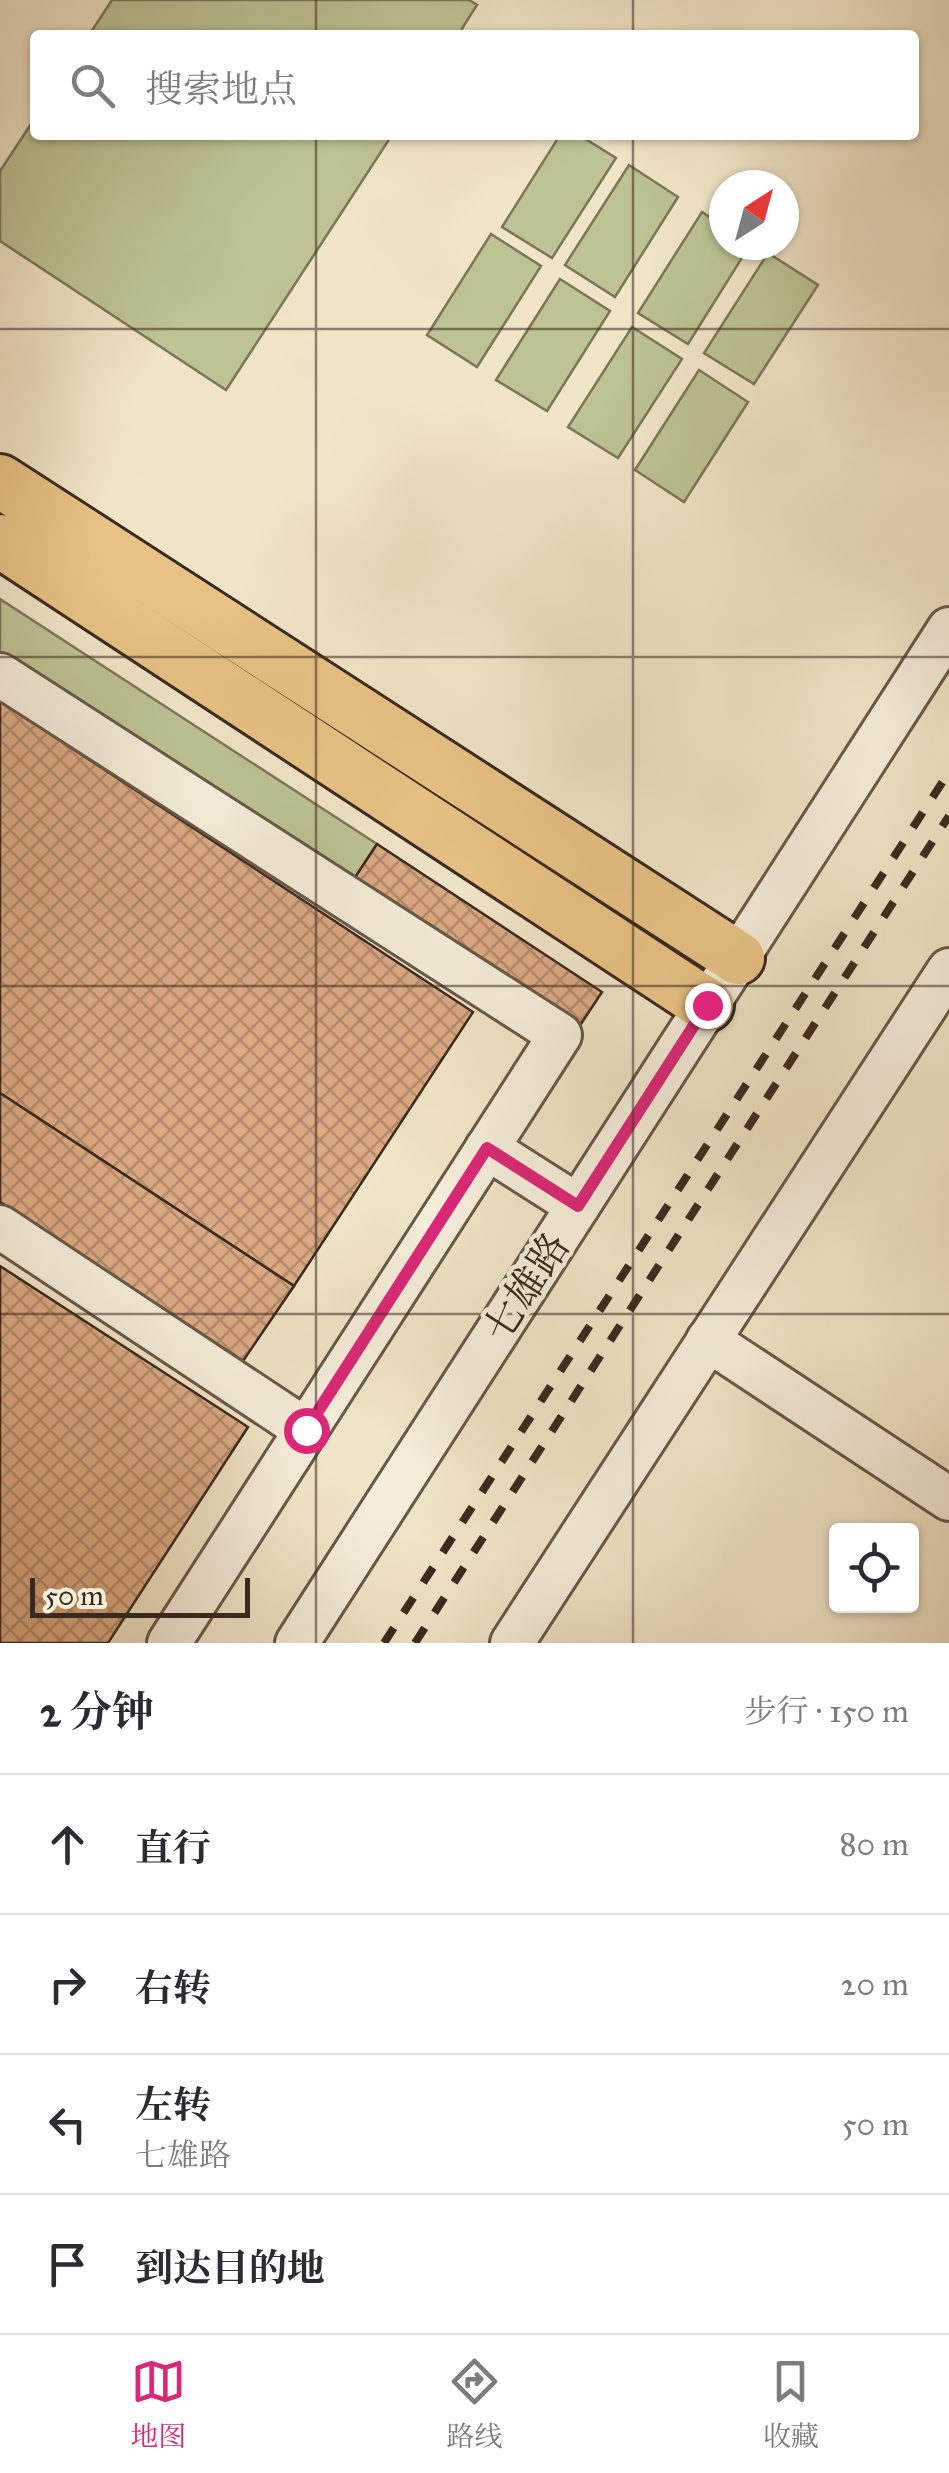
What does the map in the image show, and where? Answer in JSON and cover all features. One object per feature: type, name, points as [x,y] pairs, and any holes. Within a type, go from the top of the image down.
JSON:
[{"type":"main road","points":[[0,480],[738,958]]},
{"type":"main road","points":[[0,541],[707,1005]]},
{"type":"street","name":"七雄路","points":[[297,1643],[949,629]]},
{"type":"street","points":[[0,676],[560,1035],[169,1643]]},
{"type":"street","points":[[512,1643],[949,970]]},
{"type":"street","points":[[487,1148],[578,1206]]},
{"type":"street","points":[[0,1227],[306,1430]]},
{"type":"street","points":[[708,1340],[949,1499]]},
{"type":"green space","points":[[112,0],[469,0],[477,5],[461,30],[92,30]]},
{"type":"green space","points":[[30,126],[30,140],[389,140],[226,390],[0,241],[0,171]]},
{"type":"green space","points":[[557,140],[587,140],[616,158],[552,258],[502,227]]},
{"type":"green space","points":[[629,165],[678,197],[615,297],[565,265]]},
{"type":"green space","points":[[702,212],[709,217],[709,260],[741,260],[688,344],[638,313]]},
{"type":"green space","points":[[491,234],[541,266],[477,367],[427,335]]},
{"type":"green space","points":[[764,260],[779,260],[818,285],[754,384],[704,353]]},
{"type":"green space","points":[[560,279],[610,311],[547,411],[496,380]]},
{"type":"green space","points":[[632,327],[682,359],[618,458],[568,427]]},
{"type":"green space","points":[[699,370],[748,402],[684,502],[635,470]]},
{"type":"green space","points":[[0,599],[377,844],[350,885],[0,657]]},
{"type":"building","points":[[0,701],[473,1012],[294,1286],[0,1093]]},
{"type":"building","points":[[377,844],[602,992],[575,1033],[350,885]]},
{"type":"building","points":[[0,1093],[294,1286],[243,1361],[0,1202]]},
{"type":"building","points":[[0,1266],[248,1427],[108,1643],[0,1643]]},
{"type":"railway","points":[[384,1643],[949,772]]},
{"type":"railway","points":[[415,1643],[949,816]]},
{"type":"route","points":[[306,1430],[487,1148],[578,1206],[707,1005]]}]
